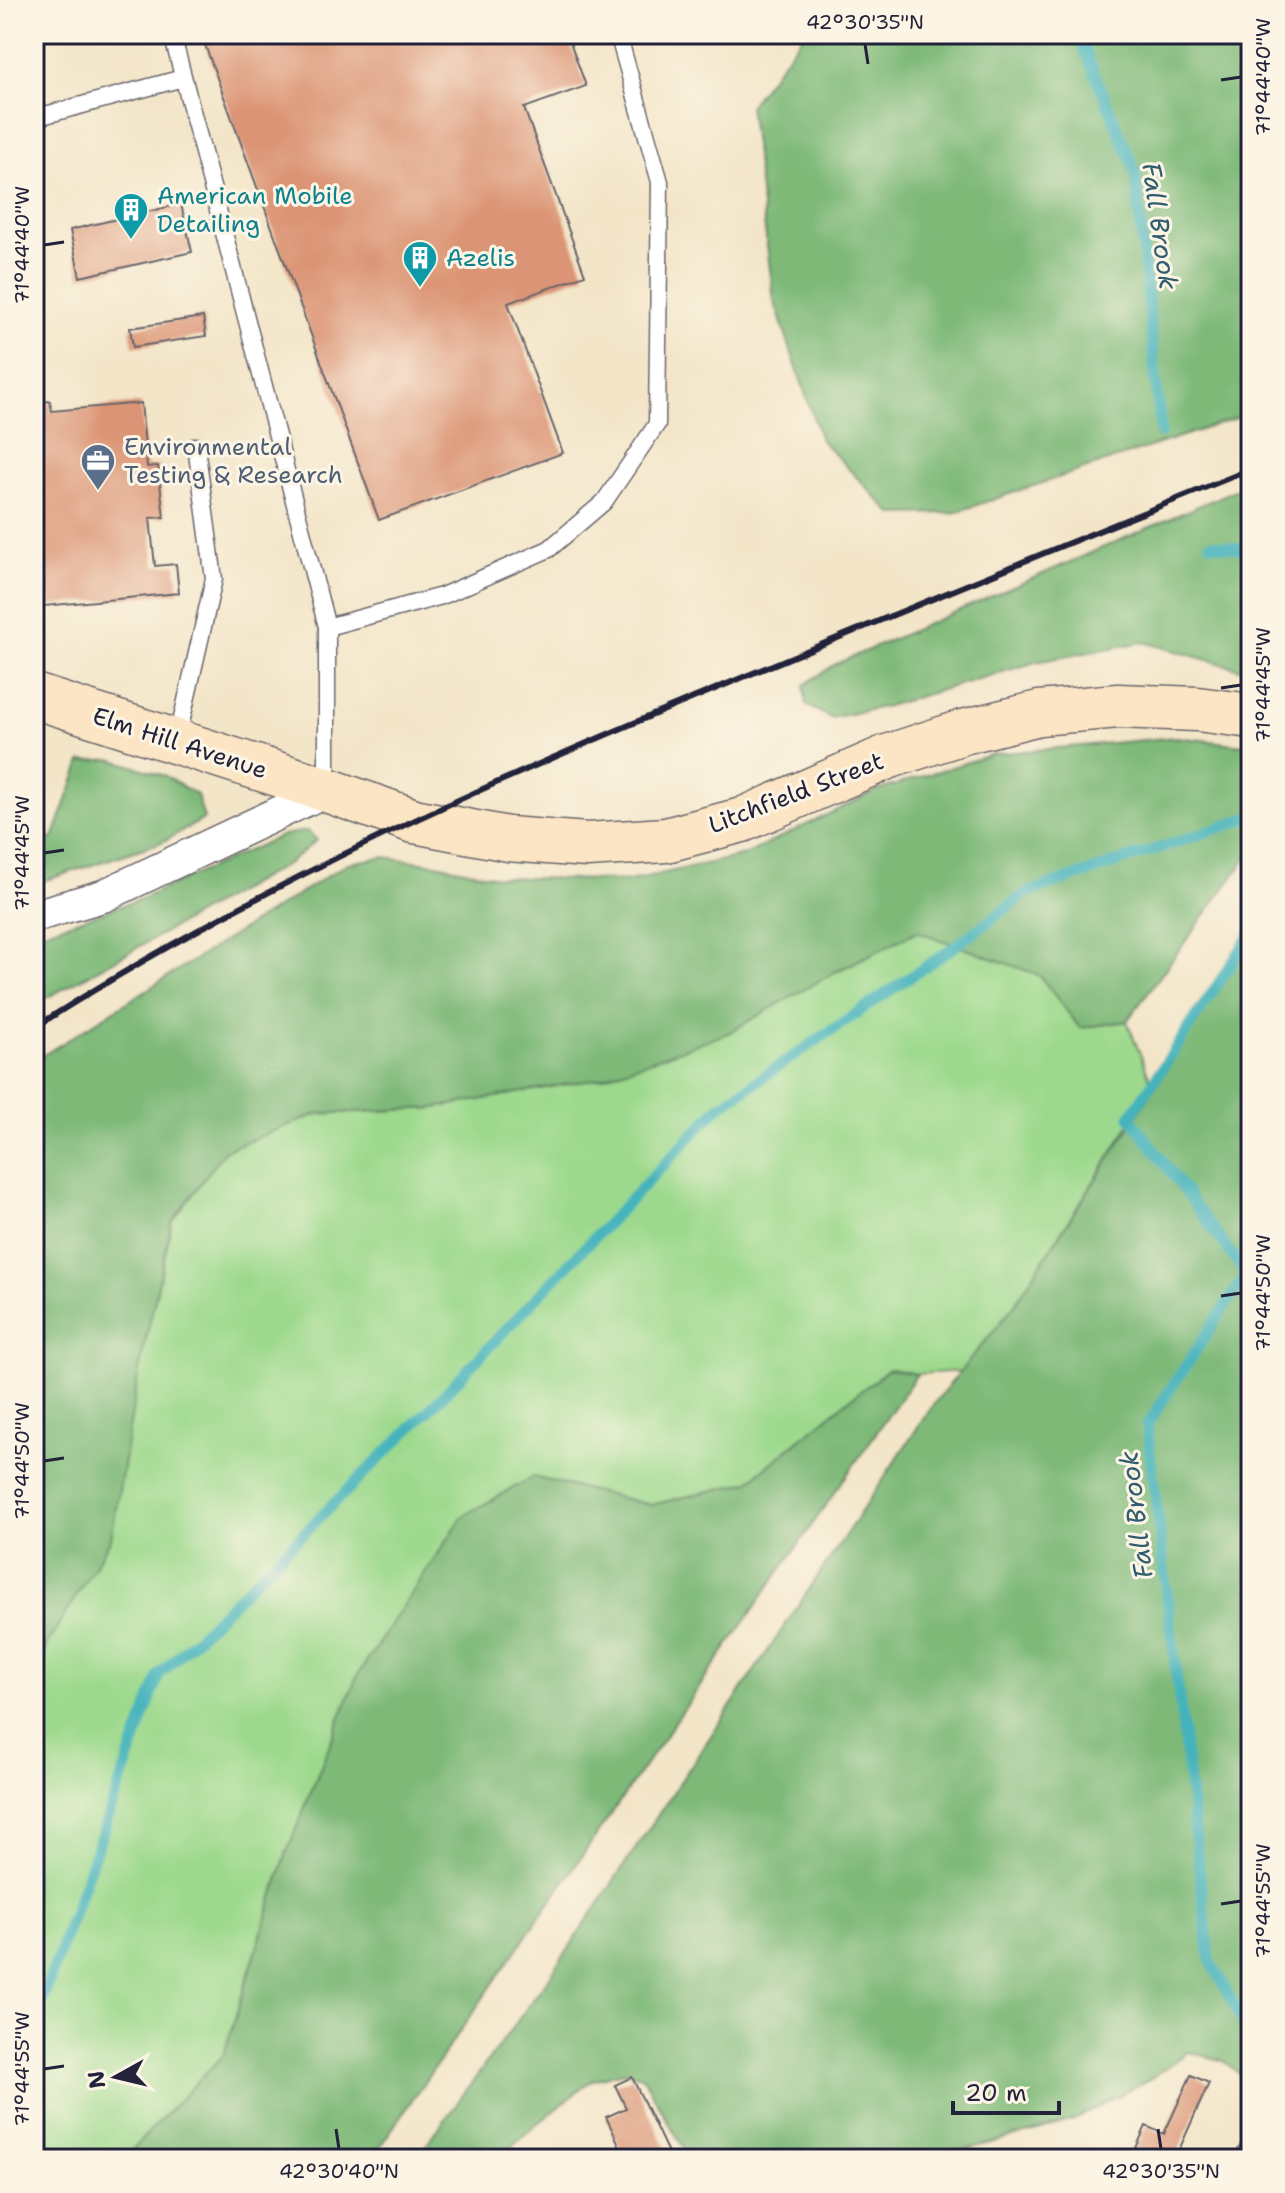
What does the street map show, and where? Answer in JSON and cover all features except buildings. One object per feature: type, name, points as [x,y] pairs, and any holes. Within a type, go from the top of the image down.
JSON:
[{"type":"main road","name":"Elm Hill Avenue","points":[[34,696],[327,790]]},
{"type":"main road","name":"Litchfield Street","points":[[327,790],[414,821],[508,839],[587,845],[666,840],[742,820],[887,757],[963,732],[1039,713],[1118,706],[1197,709],[1251,716]]},
{"type":"street","points":[[34,916],[103,896],[327,790]]},
{"type":"lane","points":[[172,34],[327,627],[327,790]]},
{"type":"lane","points":[[327,627],[442,596],[549,549],[604,502],[657,424],[660,182],[618,34]]},
{"type":"lane","points":[[34,118],[183,78]]},
{"type":"lane","points":[[176,742],[214,579],[196,446]]},
{"type":"green space","points":[[804,34],[1251,34],[1251,413],[953,513],[892,514],[821,440],[774,300],[749,106]]},
{"type":"green space","points":[[1251,483],[1251,672],[1143,642],[1036,662],[887,706],[831,718],[806,705],[804,685],[836,664]]},
{"type":"green space","points":[[1176,737],[1251,746],[1251,852],[1127,1021],[1080,1028],[1039,975],[917,931],[835,972],[728,1033],[601,1078],[435,1108],[317,1114],[225,1150],[172,1222],[139,1370],[111,1539],[47,1644],[34,1679],[34,1061],[348,863],[384,857],[497,877],[629,881],[745,855],[876,791],[993,754]]},
{"type":"green space","points":[[111,759],[165,776],[197,795],[204,819],[162,842],[34,884],[34,848],[53,838],[81,762]]},
{"type":"green space","points":[[307,831],[317,840],[289,863],[34,1005],[34,935],[141,899],[283,835]]},
{"type":"green space","points":[[917,931],[1039,975],[1080,1028],[1127,1021],[1152,1084],[1112,1153],[1013,1307],[962,1371],[917,1374],[889,1369],[749,1482],[651,1505],[533,1477],[463,1516],[357,1676],[287,1852],[224,2054],[123,2159],[34,2159],[34,1679],[139,1370],[172,1222],[225,1150],[317,1114],[435,1108],[835,972]]},
{"type":"green space","points":[[1251,939],[1251,2083],[1222,2060],[1188,2052],[1153,2077],[1074,2120],[932,2159],[690,2159],[643,2077],[628,2071],[592,2080],[523,2136],[500,2159],[416,2159],[548,1979],[932,1406],[1013,1307]]},
{"type":"green space","points":[[889,1369],[917,1374],[371,2159],[123,2159],[224,2054],[287,1852],[357,1676],[463,1516],[533,1477],[651,1505],[748,1482]]},
{"type":"waterway","name":"Fall Brook","points":[[1078,34],[1135,170],[1161,433]]},
{"type":"waterway","name":"Fall Brook","points":[[1211,544],[1251,550]]},
{"type":"waterway","points":[[34,2023],[159,1675],[427,1412],[719,1107],[947,952],[1027,893],[1251,817]]},
{"type":"waterway","name":"Fall Brook","points":[[1251,934],[1130,1117],[1246,1274],[1147,1425],[1210,1960],[1251,2037]]},
{"type":"railway","points":[[34,1028],[197,930],[281,886],[540,763],[1251,469]]},
{"type":"place","name":"American Mobile Detailing","points":[[131,241]]},
{"type":"place","name":"Azelis","points":[[420,289]]},
{"type":"place","name":"Environmental Testing & Research","points":[[98,492]]}]
